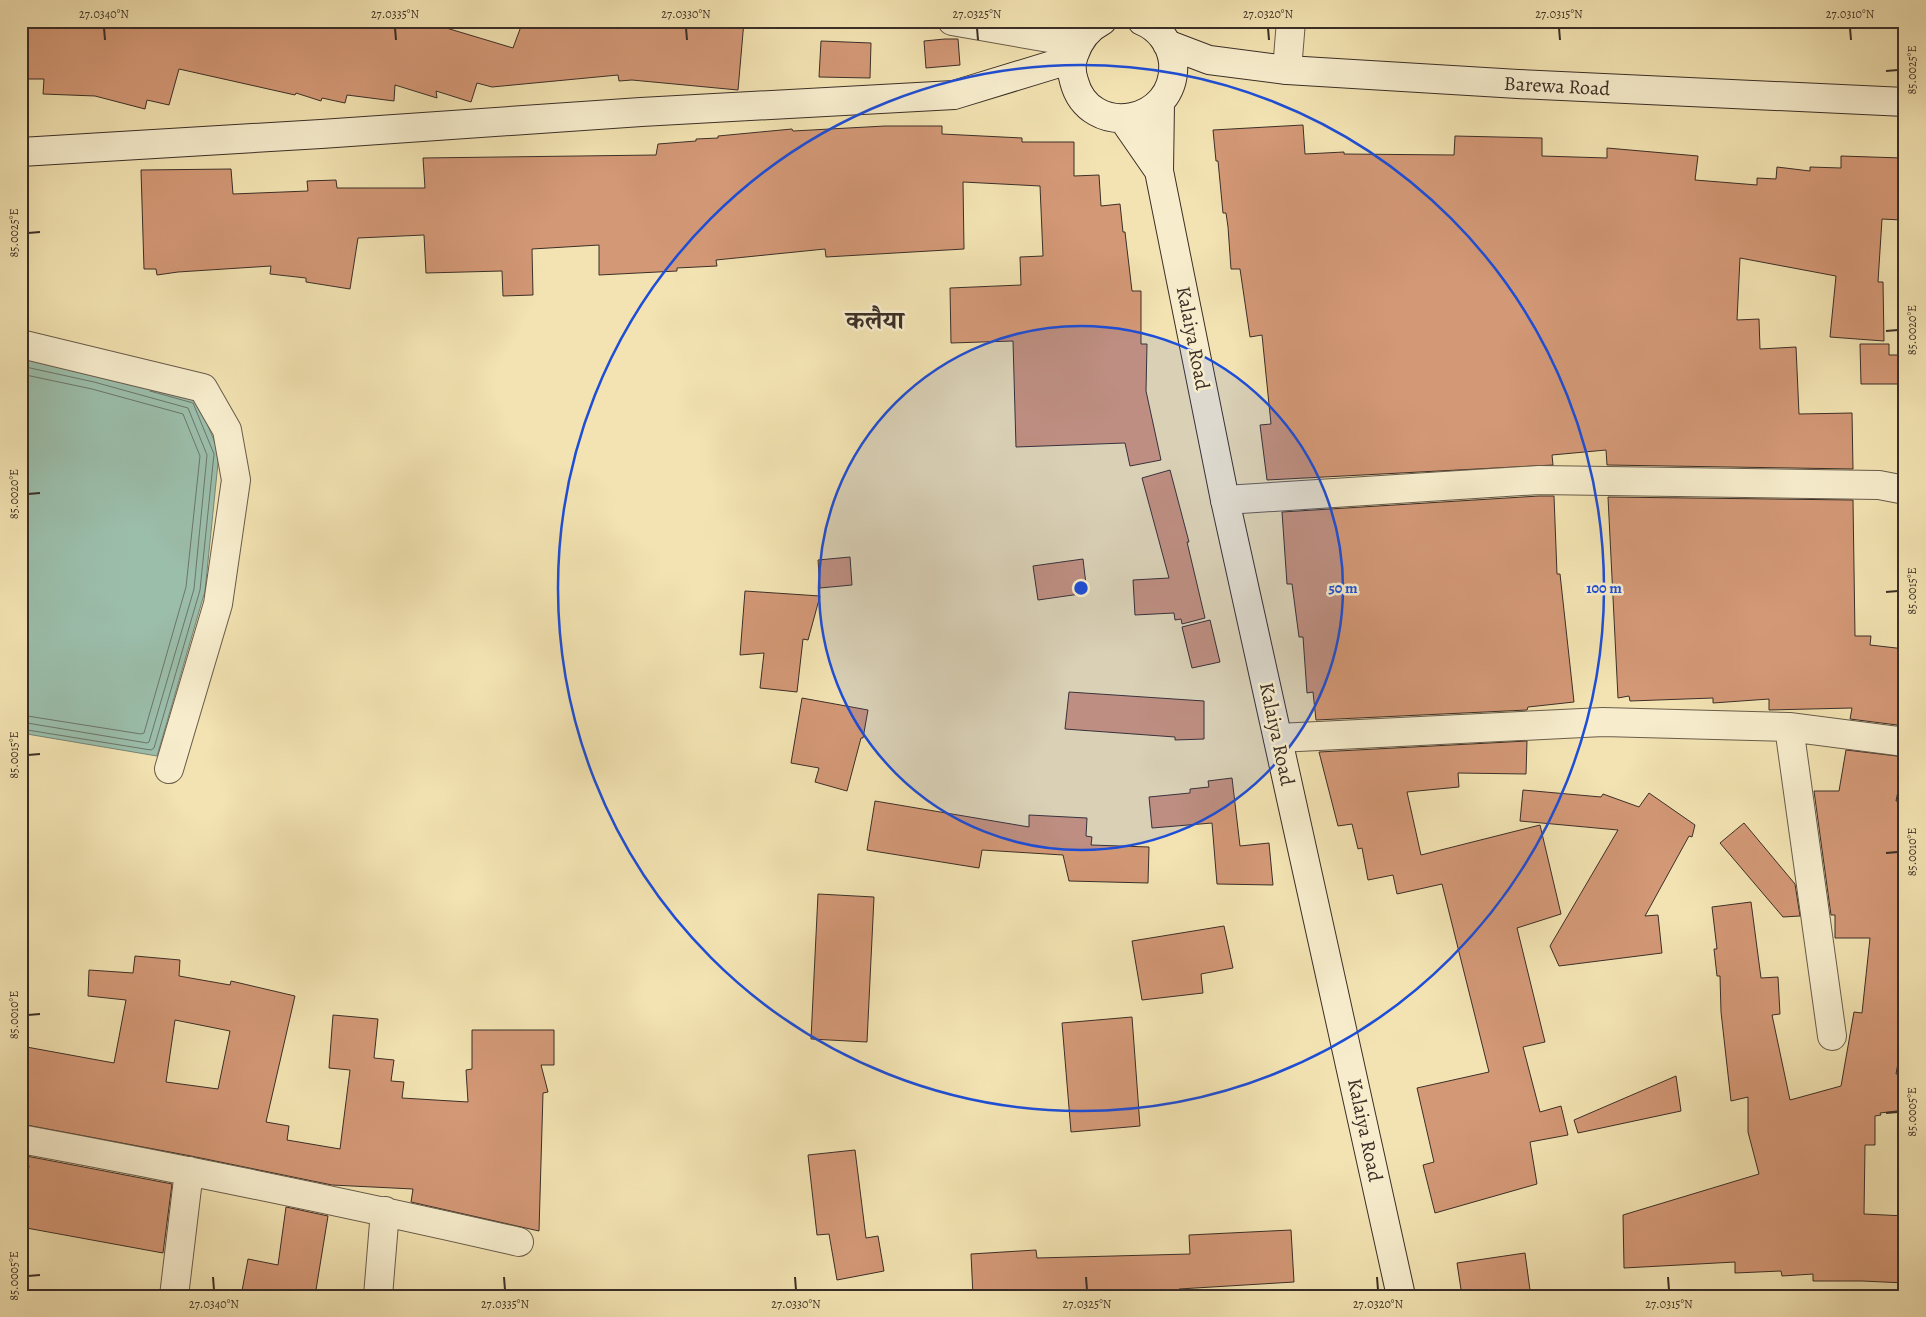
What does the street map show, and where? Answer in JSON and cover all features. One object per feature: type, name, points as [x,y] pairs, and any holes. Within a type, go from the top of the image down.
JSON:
[{"type":"main road","points":[[952,21],[1089,34]]},
{"type":"main road","points":[[1142,21],[1159,32],[1172,56],[1171,84],[1162,99],[1159,171]]},
{"type":"main road","points":[[1287,70],[1291,21]]},
{"type":"main road","points":[[21,152],[312,135],[650,111],[954,95],[1012,76],[1089,34]]},
{"type":"main road","points":[[1089,34],[1072,73],[1075,87],[1083,100],[1095,110],[1108,117],[1123,119],[1137,117],[1150,111],[1209,60]]},
{"type":"main road","name":"Barewa Road","points":[[1167,44],[1209,60],[1287,70],[1518,84],[1905,102]]},
{"type":"main road","points":[[1012,76],[1075,87]]},
{"type":"main road","points":[[1123,119],[1159,171]]},
{"type":"main road","name":"Kalaiya Road","points":[[1159,171],[1225,500],[1401,1296]]},
{"type":"main road","points":[[21,344],[203,388],[227,430],[236,480],[218,604],[169,769]]},
{"type":"main road","points":[[1225,500],[1538,480],[1879,485],[1905,490]]},
{"type":"main road","points":[[1278,738],[1603,722],[1789,727],[1905,742]]},
{"type":"main road","points":[[1789,727],[1832,1036]]},
{"type":"main road","points":[[21,1139],[385,1211],[519,1242]]},
{"type":"main road","points":[[174,1296],[189,1171]]},
{"type":"main road","points":[[378,1296],[385,1211]]},
{"type":"water","points":[[21,355],[197,398],[219,453],[205,591],[157,756],[21,733]]},
{"type":"building","points":[[21,21],[423,21],[513,48],[523,21],[744,21],[738,90],[632,80],[619,81],[618,75],[492,87],[477,83],[471,102],[436,91],[437,98],[395,85],[394,101],[347,95],[345,103],[322,98],[321,101],[296,93],[295,95],[179,69],[169,105],[147,100],[145,109],[95,96],[43,94],[44,79],[21,79]]},
{"type":"building","points":[[958,39],[960,65],[926,68],[924,41]]},
{"type":"building","points":[[821,41],[871,43],[870,78],[819,77]]},
{"type":"building","points":[[1303,125],[1305,154],[1344,152],[1344,154],[1454,155],[1455,136],[1542,138],[1542,156],[1607,158],[1607,148],[1698,156],[1695,180],[1757,185],[1757,178],[1776,179],[1777,167],[1810,171],[1810,167],[1841,168],[1841,156],[1902,158],[1901,220],[1882,219],[1878,282],[1883,282],[1884,341],[1830,337],[1836,276],[1740,258],[1737,320],[1759,319],[1760,349],[1796,347],[1799,414],[1852,413],[1853,469],[1607,465],[1606,450],[1552,455],[1553,465],[1267,480],[1260,425],[1271,424],[1262,335],[1250,337],[1240,269],[1231,269],[1228,227],[1226,213],[1223,213],[1213,130]]},
{"type":"building","points":[[885,126],[942,126],[942,134],[1022,138],[1022,142],[1074,142],[1074,176],[1099,175],[1101,206],[1120,204],[1132,291],[1141,291],[1141,344],[1147,344],[1146,391],[1161,460],[1130,466],[1125,443],[1016,447],[1013,341],[951,343],[950,288],[1021,285],[1020,257],[1043,256],[1040,186],[963,182],[964,249],[826,257],[825,249],[716,260],[717,266],[677,268],[677,271],[599,275],[599,245],[532,249],[533,295],[503,296],[502,271],[426,273],[424,235],[358,238],[350,289],[306,282],[306,278],[270,274],[271,266],[157,275],[156,269],[144,269],[141,170],[231,169],[233,194],[308,191],[307,181],[336,180],[337,188],[425,188],[423,158],[656,155],[658,144],[696,141],[696,139],[718,138],[718,136],[792,129],[793,131]]},
{"type":"building","points":[[1860,344],[1889,344],[1889,355],[1905,355],[1905,384],[1861,384]]},
{"type":"building","points":[[1170,470],[1189,542],[1187,542],[1205,618],[1182,624],[1181,619],[1175,620],[1174,613],[1135,615],[1133,580],[1169,578],[1142,478]]},
{"type":"building","points":[[1554,496],[1557,574],[1560,574],[1574,702],[1528,707],[1527,710],[1316,720],[1313,692],[1307,693],[1303,637],[1299,637],[1292,584],[1287,584],[1282,512]]},
{"type":"building","points":[[1608,497],[1853,500],[1855,636],[1871,636],[1870,645],[1905,649],[1905,726],[1850,719],[1852,708],[1769,710],[1769,699],[1713,703],[1713,698],[1630,701],[1629,696],[1618,698]]},
{"type":"building","points":[[850,557],[852,585],[820,588],[818,560]]},
{"type":"building","points":[[1083,559],[1087,593],[1038,600],[1033,566]]},
{"type":"building","points":[[745,591],[820,596],[808,640],[803,639],[797,692],[760,688],[764,653],[740,655]]},
{"type":"building","points":[[1210,620],[1220,662],[1192,668],[1182,627]]},
{"type":"building","points":[[1069,692],[1204,701],[1204,739],[1175,740],[1175,737],[1065,729]]},
{"type":"building","points":[[802,698],[868,710],[863,738],[861,738],[847,791],[815,782],[819,768],[791,763]]},
{"type":"building","points":[[1527,741],[1526,774],[1458,773],[1459,787],[1407,792],[1421,855],[1540,825],[1561,914],[1517,928],[1545,1042],[1523,1047],[1540,1112],[1561,1106],[1568,1135],[1530,1142],[1537,1184],[1435,1213],[1423,1165],[1434,1162],[1417,1088],[1489,1072],[1442,884],[1397,894],[1393,875],[1368,880],[1362,848],[1358,849],[1352,824],[1338,826],[1319,752]]},
{"type":"building","points":[[1846,750],[1905,757],[1896,801],[1905,801],[1905,1026],[1896,1074],[1905,1073],[1905,1110],[1880,1113],[1881,1115],[1875,1116],[1875,1145],[1865,1145],[1864,1214],[1905,1216],[1905,1283],[1813,1281],[1813,1274],[1782,1276],[1781,1271],[1735,1273],[1735,1262],[1624,1268],[1623,1215],[1759,1174],[1748,1132],[1748,1097],[1731,1101],[1721,1012],[1720,976],[1717,976],[1714,949],[1717,949],[1712,907],[1751,902],[1761,978],[1778,977],[1780,1014],[1772,1015],[1790,1100],[1841,1086],[1854,1012],[1862,1013],[1870,938],[1835,938],[1835,915],[1831,915],[1814,791],[1839,791]]},
{"type":"building","points":[[1232,778],[1240,846],[1269,843],[1273,885],[1217,884],[1212,823],[1152,828],[1149,797],[1190,793],[1190,789],[1209,787],[1208,781]]},
{"type":"building","points":[[1523,790],[1601,797],[1603,794],[1639,807],[1649,793],[1695,825],[1692,837],[1689,836],[1645,916],[1658,915],[1662,953],[1559,966],[1550,946],[1618,830],[1520,821]]},
{"type":"building","points":[[875,801],[1029,827],[1029,815],[1087,818],[1086,836],[1092,837],[1091,845],[1149,847],[1148,883],[1069,881],[1063,855],[982,850],[979,868],[867,850]]},
{"type":"building","points":[[1744,823],[1795,884],[1800,916],[1783,917],[1720,843]]},
{"type":"building","points":[[818,894],[874,897],[867,1042],[811,1039]]},
{"type":"building","points":[[1224,926],[1233,968],[1201,974],[1203,993],[1142,1000],[1132,941]]},
{"type":"building","points":[[135,956],[180,960],[179,976],[230,985],[231,981],[295,996],[266,1122],[289,1126],[287,1140],[340,1149],[350,1070],[329,1068],[333,1015],[378,1019],[374,1058],[394,1060],[391,1081],[404,1082],[402,1098],[468,1102],[466,1070],[472,1069],[472,1030],[554,1030],[554,1065],[541,1065],[548,1092],[543,1093],[539,1231],[411,1202],[413,1189],[332,1185],[21,1124],[21,1046],[114,1063],[126,1000],[88,996],[89,970],[133,973]],"holes":[[[175,1020],[230,1031],[218,1089],[166,1082]]]},
{"type":"building","points":[[1132,1017],[1140,1126],[1071,1132],[1062,1023]]},
{"type":"building","points":[[1676,1076],[1681,1111],[1578,1133],[1574,1120]]},
{"type":"building","points":[[855,1150],[866,1238],[878,1236],[884,1271],[837,1280],[829,1234],[817,1235],[808,1155]]},
{"type":"building","points":[[21,1155],[172,1184],[163,1253],[21,1227],[21,1207],[29,1166],[21,1165]]},
{"type":"building","points":[[286,1207],[328,1216],[315,1296],[241,1296],[248,1259],[278,1265]]},
{"type":"building","points":[[1291,1230],[1294,1282],[1179,1289],[1179,1296],[973,1296],[971,1254],[1036,1250],[1037,1258],[1190,1254],[1189,1235]]},
{"type":"building","points":[[1525,1253],[1530,1290],[1491,1296],[1462,1296],[1457,1263]]},
{"type":"district","name":"कलैया","points":[[875,321]]}]
